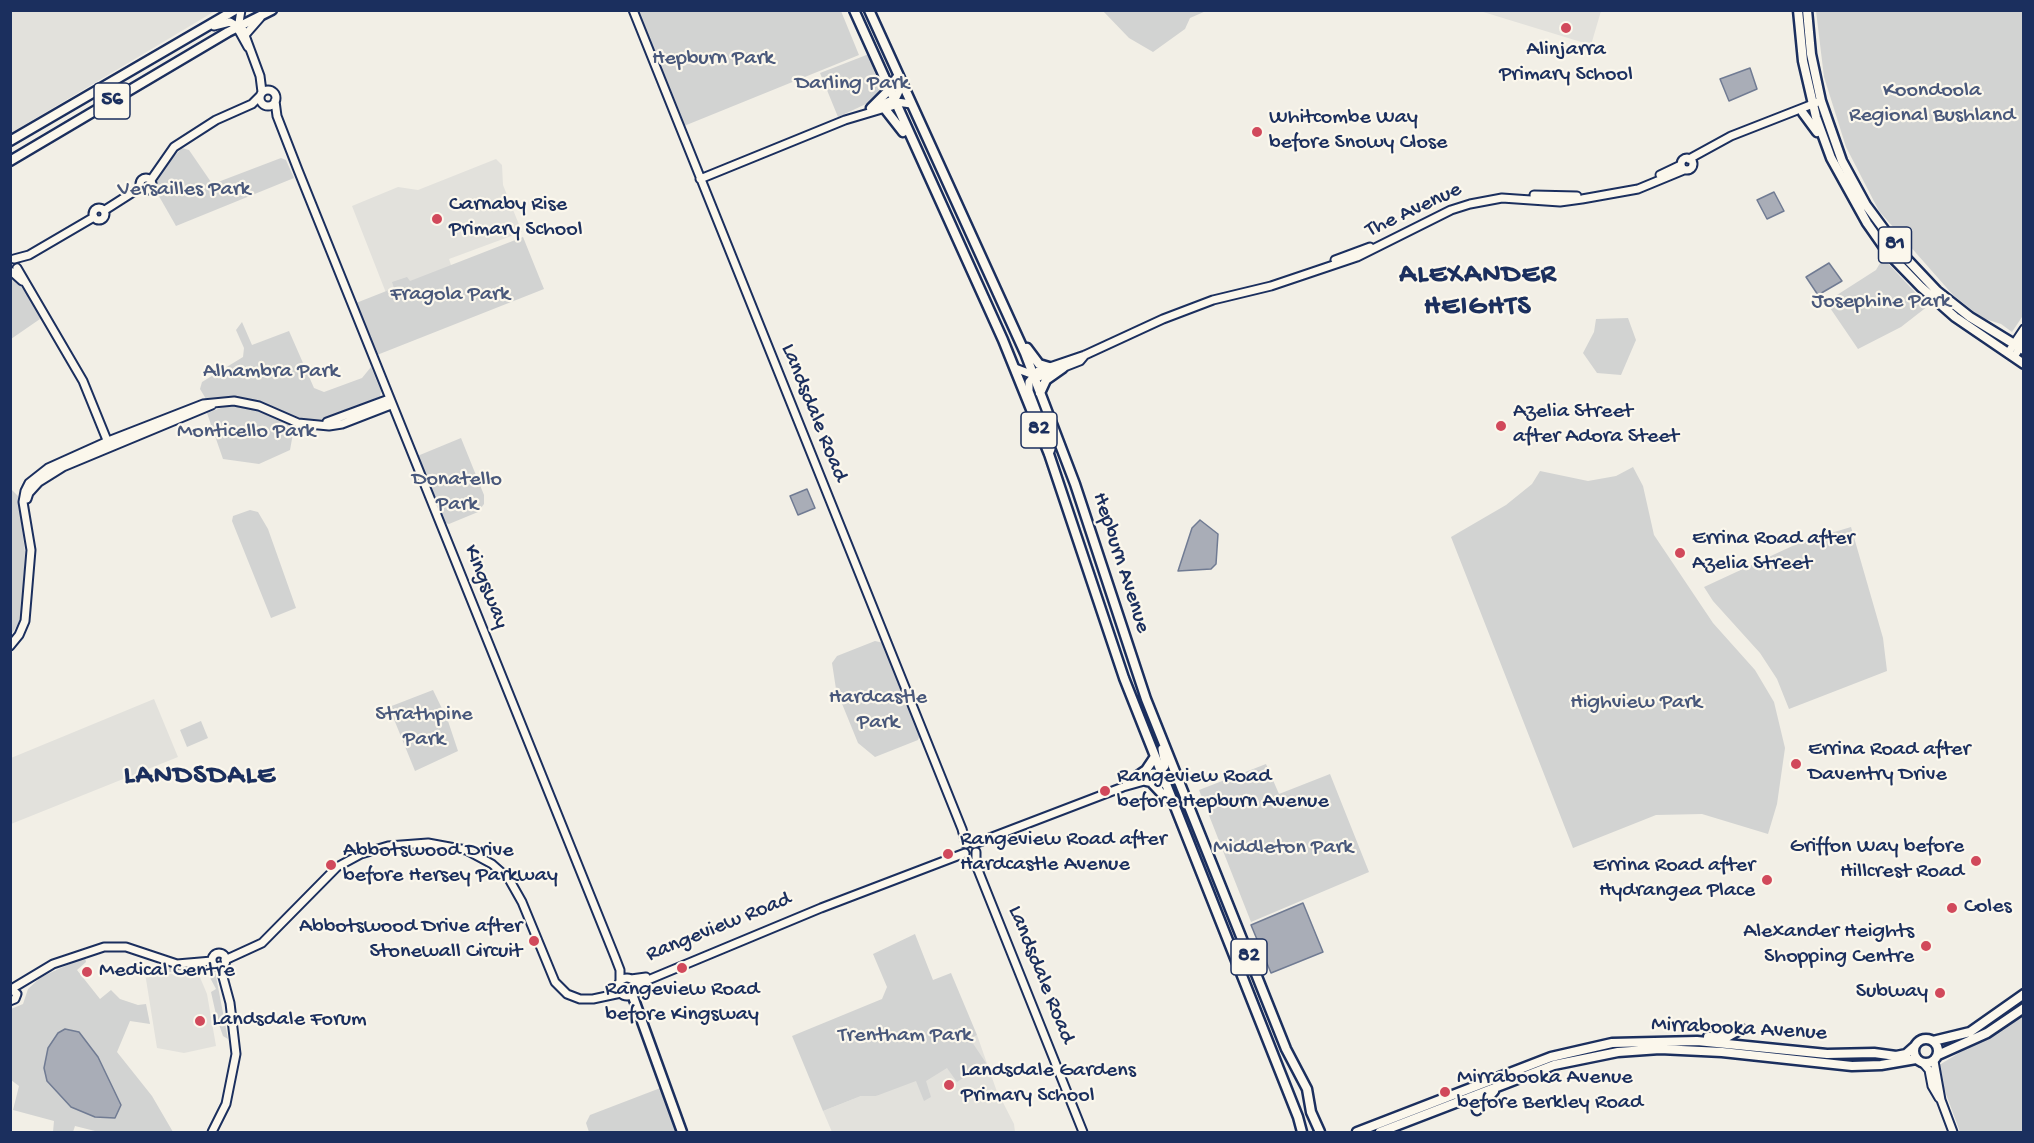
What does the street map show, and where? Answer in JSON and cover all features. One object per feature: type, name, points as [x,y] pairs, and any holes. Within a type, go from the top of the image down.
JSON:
[{"type":"main road","name":"56","points":[[10,141],[235,10]]},
{"type":"main road","name":"56","points":[[10,161],[238,26],[272,10]]},
{"type":"main road","name":"Hepburn Avenue","points":[[854,10],[1015,368],[1049,454],[1124,678],[1154,758],[1298,1117],[1302,1132]]},
{"type":"main road","name":"Hepburn Avenue","points":[[869,10],[1034,376],[1075,484],[1151,712],[1286,1048],[1303,1078],[1315,1124],[1320,1132]]},
{"type":"main road","name":"81","points":[[1798,10],[1803,61],[1831,158],[1849,194],[1888,253],[1921,287],[1955,317],[2024,363]]},
{"type":"main road","name":"81","points":[[1807,10],[1817,105],[1858,191],[1903,255],[1931,285],[1970,317],[2020,346]]},
{"type":"main road","points":[[868,110],[890,90]]},
{"type":"main road","points":[[885,109],[899,124],[929,177]]},
{"type":"main road","points":[[1803,113],[1814,126],[1822,147],[1831,158]]},
{"type":"main road","points":[[1003,303],[1015,320],[1032,357],[1039,364],[1049,367]]},
{"type":"main road","points":[[1040,394],[1046,380],[1063,368]]},
{"type":"main road","points":[[1125,785],[1146,770],[1154,758]]},
{"type":"main road","points":[[1146,782],[1151,782],[1161,791],[1181,822]]},
{"type":"main road","name":"Kingsway","points":[[627,987],[682,1132]]},
{"type":"main road","name":"Mirrabooka Avenue","points":[[1357,1132],[1551,1057],[1612,1043],[1697,1041],[1827,1054],[1874,1053],[1896,1056],[1906,1054],[1924,1039],[1933,1041],[1970,1032],[2024,994]]},
{"type":"main road","name":"Mirrabooka Avenue","points":[[1380,1132],[1554,1065],[1618,1052],[1660,1049],[1739,1053],[1852,1066],[1920,1061],[1936,1058],[1987,1034],[2024,1008]]},
{"type":"main road","points":[[1697,1041],[1708,1037],[1727,1037],[1741,1029]]},
{"type":"main road","points":[[1933,1041],[1938,1047],[1936,1058]]},
{"type":"main road","points":[[1915,1046],[1920,1061]]},
{"type":"main road","points":[[1477,1110],[1481,1102],[1506,1082]]},
{"type":"street","points":[[109,444],[83,381],[13,263],[94,217],[96,208],[105,210],[141,187],[149,189],[151,180],[174,147],[216,120],[252,104],[261,94],[270,90],[260,76],[249,49],[239,33],[241,10]]},
{"type":"street","points":[[246,34],[255,22],[272,10]]},
{"type":"street","name":"Landsdale Road","points":[[633,10],[1083,1132]]},
{"type":"street","points":[[203,29],[223,22],[238,26],[246,34],[249,49]]},
{"type":"street","points":[[868,110],[885,109],[895,101],[900,89],[878,39],[876,24]]},
{"type":"street","points":[[260,76],[261,94],[265,105]]},
{"type":"street","name":"Kingsway","points":[[270,90],[275,95],[277,116],[390,402],[627,987]]},
{"type":"street","points":[[252,104],[265,105],[275,101]]},
{"type":"street","points":[[700,179],[868,110],[895,101],[911,104]]},
{"type":"street","name":"Kingsway","points":[[265,105],[277,116]]},
{"type":"street","points":[[1792,113],[1817,105]]},
{"type":"street","points":[[1792,113],[1803,113],[1817,105]]},
{"type":"street","name":"The Avenue","points":[[1034,376],[1049,367],[1085,355],[1163,319],[1170,312],[1214,296],[1286,277],[1369,248],[1450,207],[1475,198],[1503,194],[1560,196],[1590,194],[1642,183],[1683,167],[1684,160],[1691,160],[1731,136],[1792,113]]},
{"type":"street","points":[[2011,355],[2020,346],[2024,329]]},
{"type":"street","name":"The Avenue","points":[[1034,376],[1038,377],[1080,361],[1085,355]]},
{"type":"street","points":[[1015,368],[1034,376],[1029,382],[1029,391],[1051,449],[1049,454]]},
{"type":"street","points":[[10,646],[19,635],[25,621],[31,554],[26,513],[29,493],[39,482],[109,444],[214,404],[234,401],[259,406],[298,423],[319,425],[342,423],[390,402]]},
{"type":"street","points":[[1151,712],[1165,759],[1165,768],[1160,773]]},
{"type":"street","name":"Rangeview Road","points":[[225,960],[262,943],[337,867],[361,854],[388,846],[428,843],[466,850],[500,870],[509,879],[522,902],[543,957],[558,987],[567,994],[580,999],[606,995],[1153,773],[1160,773]]},
{"type":"street","points":[[1160,773],[1170,775],[1178,781]]},
{"type":"street","name":"Rangeview Road","points":[[1125,785],[1146,782],[1160,773]]},
{"type":"street","points":[[10,1001],[16,998],[13,989],[53,964],[104,947],[126,947],[177,964],[212,961],[220,966],[230,1003],[236,1054],[226,1104],[212,1132]]},
{"type":"street","points":[[212,961],[219,953],[225,960],[220,966]]},
{"type":"street","points":[[1936,1058],[1941,1100]]},
{"type":"street","points":[[1920,1061],[1930,1072],[1932,1086],[1941,1100],[1953,1132]]},
{"type":"shaded area","points":[[11,10],[215,10],[215,11],[11,133]]},
{"type":"shaded area","name":"Alinjarra Primary School","points":[[1480,11],[1601,11],[1591,45]]},
{"type":"shaded area","points":[[1750,68],[1757,89],[1729,101],[1720,79]]},
{"type":"shaded area","name":"Carnaby Rise Primary School","points":[[496,159],[502,165],[503,185],[522,232],[449,259],[452,268],[388,298],[352,206],[398,187],[418,190]]},
{"type":"shaded area","points":[[1774,192],[1784,211],[1767,219],[1757,200]]},
{"type":"shaded area","points":[[1829,263],[1842,281],[1818,295],[1806,277]]},
{"type":"shaded area","points":[[807,489],[815,508],[798,515],[790,496]]},
{"type":"shaded area","points":[[1200,520],[1218,534],[1216,564],[1211,569],[1178,571],[1192,528]]},
{"type":"shaded area","points":[[154,699],[178,757],[11,824],[11,758]]},
{"type":"shaded area","points":[[1303,903],[1323,952],[1271,973],[1251,925]]},
{"type":"shaded area","points":[[145,973],[199,975],[207,994],[216,1046],[184,1053],[157,1048]]},
{"type":"shaded area","points":[[65,1029],[79,1032],[98,1057],[121,1105],[115,1118],[95,1117],[71,1107],[47,1081],[44,1068],[48,1048],[58,1033]]},
{"type":"shaded area","name":"Landsdale Gardens Primary School","points":[[977,1035],[996,1089],[1014,1124],[1015,1132],[832,1132],[823,1111],[861,1096],[876,1096]]},
{"type":"green space","name":"Hepburn Park","points":[[638,11],[841,11],[859,55],[684,126]]},
{"type":"green space","points":[[1103,11],[1206,11],[1190,18],[1185,29],[1153,52],[1129,38]]},
{"type":"green space","name":"Koondoola Regional Bushland","points":[[1816,11],[2023,11],[2024,314],[2012,332],[2001,324],[1982,318],[1953,295],[1879,211],[1846,147],[1824,77]]},
{"type":"green space","name":"Darling Park","points":[[869,54],[885,91],[866,104],[838,117],[820,73]]},
{"type":"green space","name":"Versailles Park","points":[[182,148],[189,150],[211,182],[218,182],[281,158],[286,160],[294,178],[176,226],[156,191],[158,179],[164,167]]},
{"type":"green space","name":"Fragola Park","points":[[523,237],[544,289],[377,355],[356,303],[394,288],[392,282],[407,277],[410,281]]},
{"type":"green space","name":"Josephine Park","points":[[1883,258],[1928,306],[1901,327],[1858,349],[1826,302],[1876,270]]},
{"type":"green space","points":[[11,278],[20,285],[39,312],[40,319],[11,339]]},
{"type":"green space","points":[[1628,318],[1636,340],[1621,375],[1597,373],[1583,353],[1594,332],[1596,319]]},
{"type":"green space","name":"Alhambra Park","points":[[242,322],[252,345],[289,331],[314,388],[324,392],[362,378],[371,367],[381,391],[380,397],[377,402],[319,425],[298,423],[248,399],[206,399],[200,389],[202,382],[243,357],[244,348],[236,330]]},
{"type":"green space","name":"Monticello Park","points":[[232,404],[248,405],[294,428],[290,450],[259,464],[223,459],[207,413]]},
{"type":"green space","name":"Donatello Park","points":[[461,438],[484,495],[484,504],[478,512],[449,524],[442,522],[415,457]]},
{"type":"green space","name":"Highview Park","points":[[1633,467],[1643,486],[1654,535],[1713,623],[1755,670],[1774,702],[1785,748],[1777,804],[1768,834],[1702,814],[1656,815],[1573,848],[1451,537],[1506,505],[1532,484],[1540,471],[1588,481],[1616,476]]},
{"type":"green space","points":[[11,489],[18,496],[25,552],[22,611],[20,621],[11,635]]},
{"type":"green space","points":[[250,510],[258,512],[268,529],[296,608],[271,618],[232,521],[233,516]]},
{"type":"green space","points":[[1851,527],[1883,638],[1887,671],[1789,709],[1777,679],[1760,653],[1713,601],[1704,587],[1801,542]]},
{"type":"green space","name":"Hardcastle Park","points":[[875,641],[884,643],[920,734],[918,740],[875,757],[858,743],[836,689],[832,663],[837,656]]},
{"type":"green space","name":"Strathpine Park","points":[[433,690],[448,721],[458,751],[415,771],[389,707]]},
{"type":"green space","points":[[201,721],[208,738],[187,747],[180,730]]},
{"type":"green space","name":"Middleton Park","points":[[1266,764],[1279,794],[1330,774],[1369,872],[1251,922],[1199,790]]},
{"type":"green space","name":"Trentham Park","points":[[915,934],[933,980],[951,973],[977,1035],[970,1039],[986,1063],[957,1082],[947,1068],[926,1081],[931,1097],[924,1101],[916,1081],[876,1096],[861,1096],[823,1111],[792,1036],[882,999],[887,987],[873,954]]},
{"type":"green space","points":[[85,957],[86,962],[77,970],[100,999],[111,990],[120,999],[138,1005],[146,1004],[150,1024],[130,1021],[117,1052],[152,1096],[173,1132],[99,1132],[75,1126],[73,1132],[53,1132],[54,1121],[13,1110],[19,1086],[11,1080],[11,1009],[23,1004],[28,989],[41,977]]},
{"type":"green space","points":[[157,965],[174,969],[208,968],[215,971],[228,1039],[223,1036],[217,1019],[211,992],[216,989],[207,972],[157,972],[153,969]]},
{"type":"green space","points":[[2023,1014],[2023,1132],[1960,1132],[1936,1067]]},
{"type":"green space","points":[[663,1087],[678,1132],[589,1132],[586,1123],[590,1115]]},
{"type":"place","name":"Alinjarra Primary School","points":[[1566,28]]},
{"type":"place","name":"Whitcombe Way before Snowy Close","points":[[1257,132]]},
{"type":"place","name":"Carnaby Rise Primary School","points":[[437,219]]},
{"type":"place","name":"Azelia Street after Adora Steet","points":[[1501,426]]},
{"type":"place","name":"Errina Road after Azelia Street","points":[[1680,553]]},
{"type":"place","name":"Errina Road after Daventry Drive","points":[[1796,764]]},
{"type":"place","name":"Rangeview Road before Hepburn Avenue","points":[[1105,791]]},
{"type":"place","name":"Rangeview Road after Hardcastle Avenue","points":[[948,854]]},
{"type":"place","name":"Griffon Way before Hillcrest Road","points":[[1976,861]]},
{"type":"place","name":"Abbotswood Drive before Hersey Parkway","points":[[331,865]]},
{"type":"place","name":"Errina Road after Hydrangea Place","points":[[1767,880]]},
{"type":"place","name":"Coles","points":[[1952,908]]},
{"type":"place","name":"Abbotswood Drive after Stonewall Circuit","points":[[534,941]]},
{"type":"place","name":"Alexander Heights Shopping Centre","points":[[1926,946]]},
{"type":"place","name":"Rangeview Road before Kingsway","points":[[682,968]]},
{"type":"place","name":"Medical Centre","points":[[87,972]]},
{"type":"place","name":"Subway","points":[[1940,993]]},
{"type":"place","name":"Landsdale Forum","points":[[200,1021]]},
{"type":"place","name":"Landsdale Gardens Primary School","points":[[949,1085]]},
{"type":"place","name":"Mirrabooka Avenue before Berkley Road","points":[[1445,1092]]},
{"type":"district","name":"ALEXANDER HEIGHTS","points":[[1478,293]]},
{"type":"district","name":"LANDSDALE","points":[[200,778]]}]
